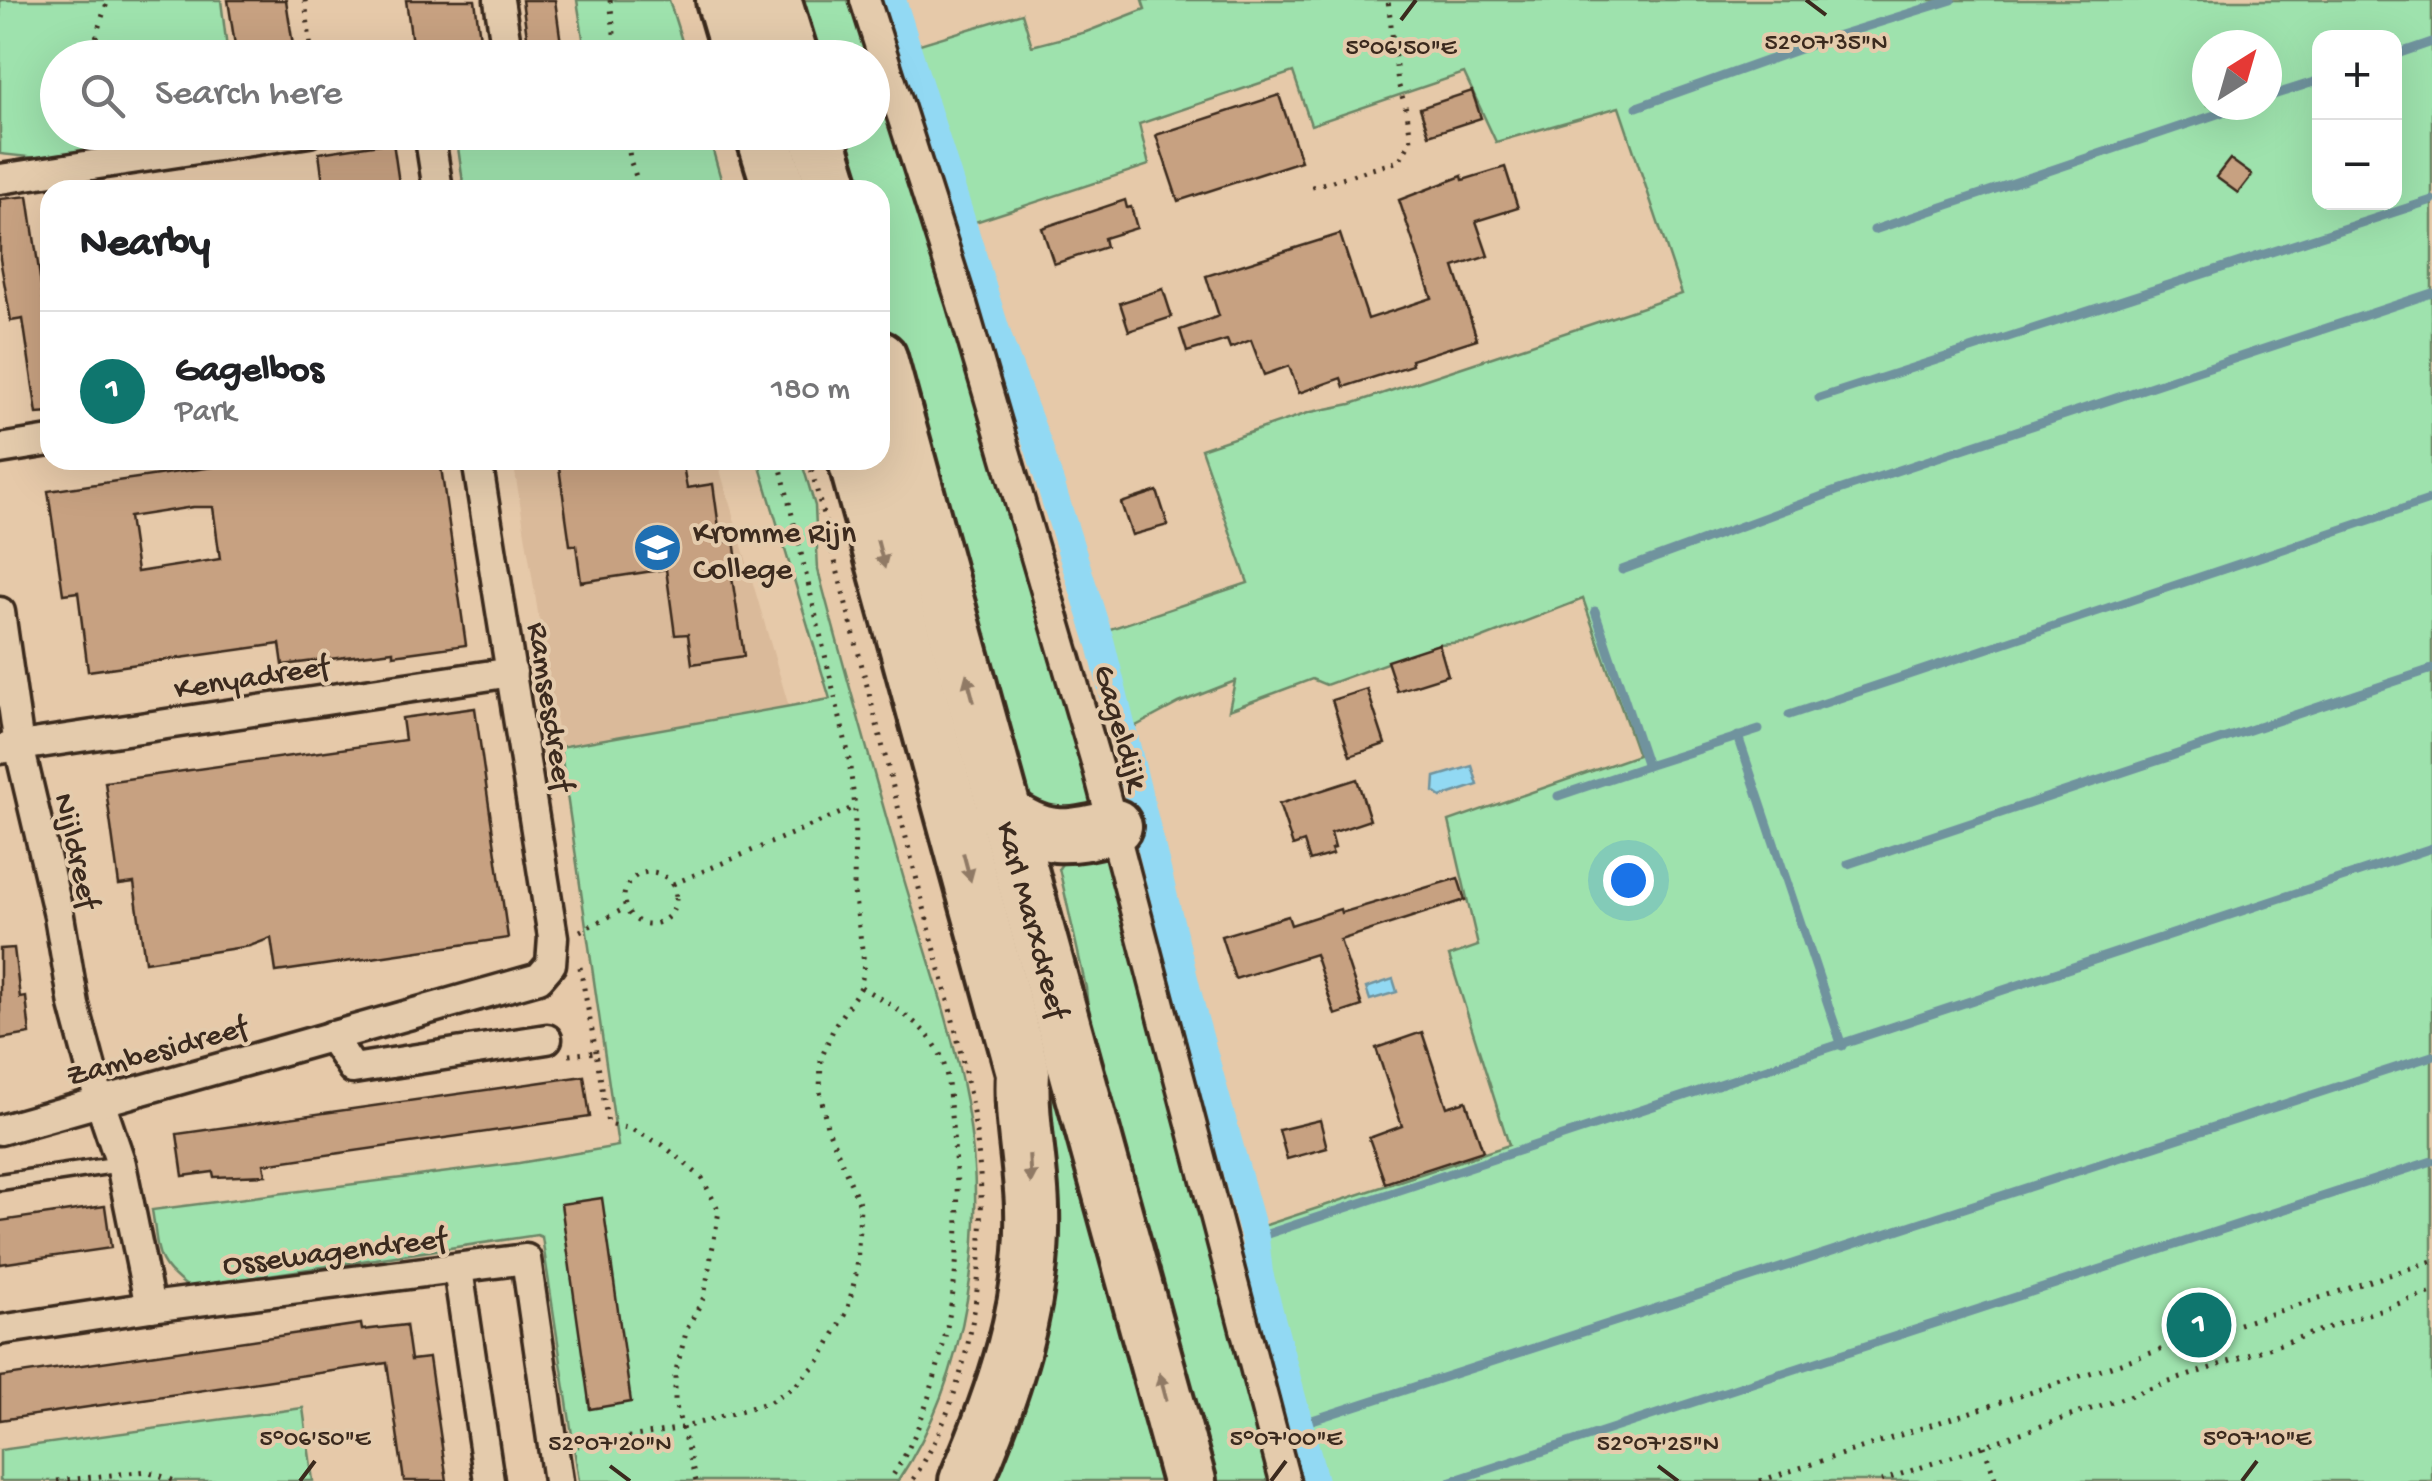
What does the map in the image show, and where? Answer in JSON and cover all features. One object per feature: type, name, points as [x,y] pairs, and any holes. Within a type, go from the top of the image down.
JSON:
[{"type":"highway","points":[[723,0],[735,40]]},
{"type":"highway","points":[[774,0],[786,40]]},
{"type":"highway","points":[[768,150],[777,180]]},
{"type":"highway","points":[[822,150],[831,180]]},
{"type":"highway","name":"Karl Marxdreef","points":[[890,395],[1189,1481]]},
{"type":"highway","name":"Karl Marxdreef","points":[[858,470],[1022,1072],[1032,1256],[1014,1353],[994,1415],[966,1481]]},
{"type":"highway","points":[[1002,811],[1022,826],[1093,832]]},
{"type":"highway","points":[[1033,920],[1045,873],[1093,832]]},
{"type":"street","points":[[499,0],[505,40]]},
{"type":"street","name":"Gageldijk","points":[[865,0],[878,40]]},
{"type":"street","name":"Gageldijk","points":[[890,78],[962,304],[1093,832],[1285,1481]]},
{"type":"street","points":[[0,179],[191,150]]},
{"type":"street","points":[[432,150],[437,180]]},
{"type":"street","points":[[0,448],[40,442]]},
{"type":"street","name":"Ramsesdreef","points":[[480,470],[559,945]]},
{"type":"street","name":"Nijldreef","points":[[0,612],[10,747],[59,916],[74,1005],[100,1102]]},
{"type":"street","name":"Kenyadreef","points":[[10,747],[512,672]]},
{"type":"street","name":"Zambesidreef","points":[[0,1130],[539,978],[559,945]]},
{"type":"street","points":[[331,1036],[352,1069],[547,1039]]},
{"type":"street","points":[[100,1102],[121,1164],[150,1308]]},
{"type":"street","name":"Ossewagendreef","points":[[0,1330],[526,1259],[554,1450]]},
{"type":"street","points":[[458,1269],[489,1481]]},
{"type":"street","points":[[554,1450],[558,1481]]},
{"type":"lane","points":[[0,1182],[121,1164]]},
{"type":"path","points":[[97,40],[108,0]]},
{"type":"path","points":[[305,0],[310,40]]},
{"type":"path","points":[[610,0],[615,40]]},
{"type":"path","points":[[1312,187],[1400,161],[1411,140],[1398,82],[1388,0]]},
{"type":"path","points":[[629,150],[637,180]]},
{"type":"path","points":[[554,1450],[682,1428],[770,1402],[796,1386],[820,1360],[846,1312],[857,1270],[860,1205],[827,1127],[820,1091],[821,1059],[835,1025],[861,987],[864,963],[854,892],[856,807],[848,752],[781,470]]},
{"type":"path","points":[[812,470],[957,1036],[974,1118],[981,1182],[981,1247],[969,1341],[945,1414],[912,1481]]},
{"type":"path","points":[[673,884],[856,807]]},
{"type":"path","points":[[638,874],[662,874],[673,884],[676,901],[662,922],[637,921],[626,908],[624,892],[638,874]]},
{"type":"path","points":[[626,908],[559,945],[596,1052],[608,1124],[632,1129],[663,1146],[702,1178],[719,1210],[704,1297],[687,1328],[675,1374],[675,1403],[696,1481]]},
{"type":"path","points":[[861,987],[922,1030],[938,1049],[946,1070],[959,1183],[959,1244],[951,1318],[916,1430],[889,1481]]},
{"type":"path","points":[[547,1039],[549,1058],[596,1052]]},
{"type":"path","points":[[1760,1481],[2432,1261]]},
{"type":"path","points":[[1881,1481],[2432,1292]]},
{"type":"path","points":[[1984,1446],[1996,1481]]},
{"type":"path","points":[[57,1481],[147,1471],[175,1481]]},
{"type":"shaded area","points":[[515,470],[720,470],[789,707],[560,747]]},
{"type":"green space","points":[[0,0],[221,0],[226,40],[40,40],[40,150],[155,150],[94,164],[0,154]]},
{"type":"green space","points":[[577,0],[669,0],[682,40],[583,40]]},
{"type":"green space","points":[[794,0],[850,0],[862,40],[806,40]]},
{"type":"green space","points":[[1142,0],[2432,0],[2432,1481],[1304,1481],[1242,1233],[1509,1145],[1449,956],[1478,946],[1449,821],[1638,755],[1583,599],[1475,641],[1439,644],[1326,685],[1312,679],[1229,710],[1235,681],[1179,703],[1119,735],[1089,636],[1248,583],[1201,449],[1311,412],[1351,404],[1682,294],[1619,107],[1496,142],[1464,73],[1311,125],[1293,72],[1139,124],[1149,165],[960,227],[903,49],[1022,13],[1032,46],[1086,32],[1145,9]]},
{"type":"green space","points":[[890,129],[1011,511],[1094,794],[1083,818],[1017,798],[890,339],[890,180],[846,180],[838,150],[890,150]]},
{"type":"green space","points":[[458,150],[713,150],[721,180],[463,180]]},
{"type":"green space","points":[[761,470],[804,470],[815,506],[818,570],[953,1045],[973,1150],[973,1249],[957,1347],[942,1394],[898,1481],[579,1481],[542,1237],[537,1235],[188,1287],[169,1270],[157,1246],[152,1210],[519,1163],[618,1146],[560,747],[830,699]]},
{"type":"green space","points":[[882,470],[1169,1481],[990,1481],[1028,1395],[1042,1323],[1050,1227]]},
{"type":"green space","points":[[1109,853],[1272,1481],[1208,1481],[1093,1065],[1086,988],[1059,868],[1068,856]]},
{"type":"green space","points":[[303,1408],[313,1481],[0,1481],[0,1450]]},
{"type":"water","points":[[1472,766],[1478,785],[1441,797],[1434,792],[1435,777]]},
{"type":"water","points":[[1393,979],[1397,992],[1370,1000],[1366,988]]},
{"type":"building","points":[[228,0],[286,0],[292,40],[234,40]]},
{"type":"building","points":[[406,0],[475,0],[480,40],[412,40]]},
{"type":"building","points":[[522,0],[555,0],[561,40],[528,40]]},
{"type":"building","points":[[1472,91],[1481,118],[1429,135],[1420,108]]},
{"type":"building","points":[[1279,95],[1301,161],[1178,201],[1156,135]]},
{"type":"building","points":[[394,150],[399,180],[323,180],[319,153]]},
{"type":"building","points":[[2230,159],[2252,175],[2238,193],[2216,177]]},
{"type":"building","points":[[1505,167],[1518,208],[1476,221],[1488,256],[1454,267],[1477,339],[1344,387],[1341,378],[1299,393],[1289,366],[1264,375],[1251,340],[1230,348],[1227,340],[1187,352],[1180,330],[1219,316],[1206,276],[1340,234],[1368,319],[1432,298],[1399,200],[1462,176],[1463,180]]},
{"type":"building","points":[[28,196],[40,278],[40,414],[23,319],[11,321],[0,259],[0,199]]},
{"type":"building","points":[[1125,200],[1137,228],[1104,238],[1106,247],[1054,264],[1042,228]]},
{"type":"building","points":[[1163,289],[1172,317],[1129,331],[1120,303]]},
{"type":"building","points":[[192,470],[441,470],[466,645],[283,665],[280,644],[88,671],[78,592],[63,594],[48,491]],"holes":[[[213,507],[220,559],[137,572],[129,517]]]},
{"type":"building","points":[[559,470],[684,470],[687,488],[713,484],[721,542],[734,540],[738,569],[731,571],[744,656],[692,664],[688,634],[675,635],[666,569],[581,582],[576,545],[570,545]]},
{"type":"building","points":[[1157,491],[1168,525],[1132,535],[1121,503]]},
{"type":"building","points":[[1439,644],[1448,675],[1397,691],[1387,661]]},
{"type":"building","points":[[1367,689],[1385,744],[1350,756],[1332,700]]},
{"type":"building","points":[[475,708],[508,938],[276,972],[271,938],[250,946],[145,962],[134,883],[119,885],[105,782],[405,740],[402,718]]},
{"type":"building","points":[[1357,779],[1370,820],[1331,833],[1333,854],[1310,861],[1304,842],[1293,846],[1279,804]]},
{"type":"building","points":[[1458,878],[1465,900],[1340,940],[1362,1006],[1335,1015],[1315,954],[1235,979],[1221,936],[1288,916],[1291,925],[1340,909],[1341,913]]},
{"type":"building","points":[[14,948],[20,998],[26,997],[30,1034],[0,1039],[0,949]]},
{"type":"building","points":[[1422,1032],[1447,1107],[1466,1101],[1483,1151],[1385,1183],[1369,1138],[1402,1126],[1376,1048]]},
{"type":"building","points":[[584,1076],[590,1117],[264,1164],[266,1175],[214,1177],[213,1172],[183,1176],[177,1134]]},
{"type":"building","points":[[1320,1120],[1327,1148],[1287,1159],[1279,1130]]},
{"type":"building","points":[[602,1198],[631,1402],[590,1409],[561,1204]]},
{"type":"building","points":[[105,1206],[111,1248],[0,1264],[0,1221]]},
{"type":"building","points":[[361,1324],[362,1330],[406,1325],[411,1360],[429,1358],[447,1481],[404,1481],[387,1363],[0,1420],[0,1377]]},
{"type":"waterway","points":[[892,0],[1001,347],[1039,448],[1101,644],[1314,1481]]},
{"type":"waterway","points":[[1637,107],[1836,36],[1952,0]]},
{"type":"waterway","points":[[2402,52],[2432,42]]},
{"type":"waterway","points":[[2282,92],[2312,83]]},
{"type":"waterway","points":[[1874,230],[2200,120]]},
{"type":"waterway","points":[[1819,398],[2432,200]]},
{"type":"waterway","points":[[1622,570],[1839,490],[2432,293]]},
{"type":"waterway","points":[[1789,715],[2432,499]]},
{"type":"waterway","points":[[1558,796],[1647,766],[1595,611]]},
{"type":"waterway","points":[[1848,864],[2432,669]]},
{"type":"waterway","points":[[1647,766],[1759,730]]},
{"type":"waterway","points":[[1738,736],[1842,1046]]},
{"type":"waterway","points":[[1255,1238],[2432,848]]},
{"type":"waterway","points":[[1300,1424],[2432,1056]]},
{"type":"waterway","points":[[1452,1481],[2432,1161]]},
{"type":"place","name":"Kromme Rijn College","points":[[658,548]]},
{"type":"place","name":"Gagelbos","points":[[2199,1325]]}]
